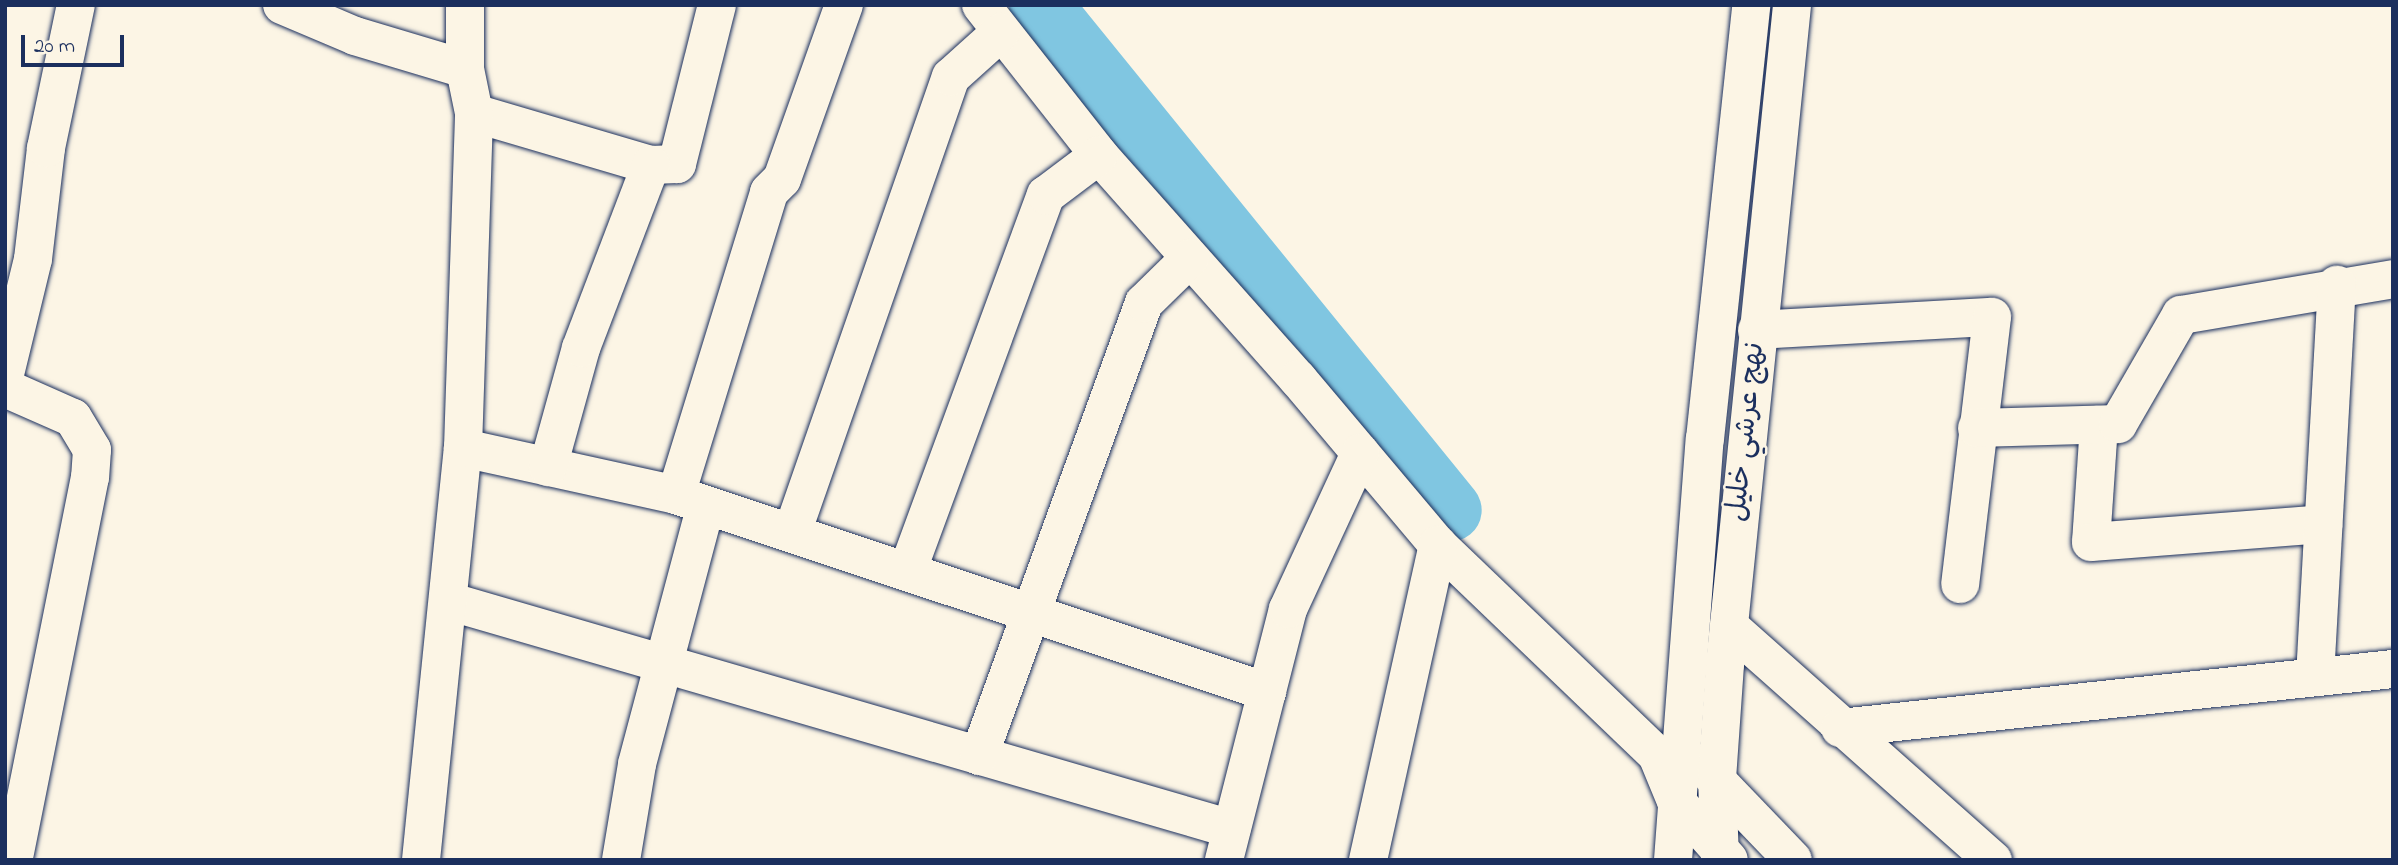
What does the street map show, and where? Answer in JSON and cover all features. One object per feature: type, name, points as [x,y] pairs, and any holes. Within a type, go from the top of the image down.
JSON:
[{"type":"main road","points":[[5,374],[33,258],[47,148],[76,5]]},
{"type":"main road","points":[[421,860],[463,448],[474,113],[464,69],[465,5]]},
{"type":"main road","points":[[474,113],[651,165],[677,164],[717,5]]},
{"type":"main road","points":[[621,860],[637,764],[664,664],[691,500],[769,192],[782,179],[844,5]]},
{"type":"main road","name":"نهج عرشي خليل","points":[[1673,860],[1676,801],[1669,751],[1751,5]]},
{"type":"main road","name":"نهج عرشي خليل","points":[[1723,856],[1717,779],[1729,626],[1792,5]]},
{"type":"main road","points":[[285,6],[355,36],[464,69]]},
{"type":"main road","points":[[792,533],[951,77],[991,19],[1099,155],[1437,545],[1669,751],[1717,779],[1793,860]]},
{"type":"main road","points":[[907,572],[1046,195],[1099,155]]},
{"type":"main road","points":[[548,467],[581,348],[651,165]]},
{"type":"main road","points":[[979,755],[1144,303],[1190,258]]},
{"type":"main road","points":[[1977,428],[2118,424],[2181,314],[2337,285],[2393,279]]},
{"type":"main road","points":[[2315,677],[2337,285]]},
{"type":"main road","points":[[1758,330],[1992,317],[1960,584]]},
{"type":"main road","points":[[5,388],[74,418],[92,450],[86,503],[17,854]]},
{"type":"main road","points":[[2099,425],[2091,542],[2323,524]]},
{"type":"main road","points":[[463,448],[691,500],[1267,692]]},
{"type":"main road","points":[[448,601],[979,755],[1228,844],[1288,609],[1360,453]]},
{"type":"main road","points":[[1368,860],[1437,545]]},
{"type":"main road","points":[[1729,626],[1840,728],[1993,860]]},
{"type":"main road","points":[[1840,728],[2393,669]]},
{"type":"main road","points":[[1676,801],[1723,856]]},
{"type":"waterway","points":[[1040,5],[1450,510]]}]
